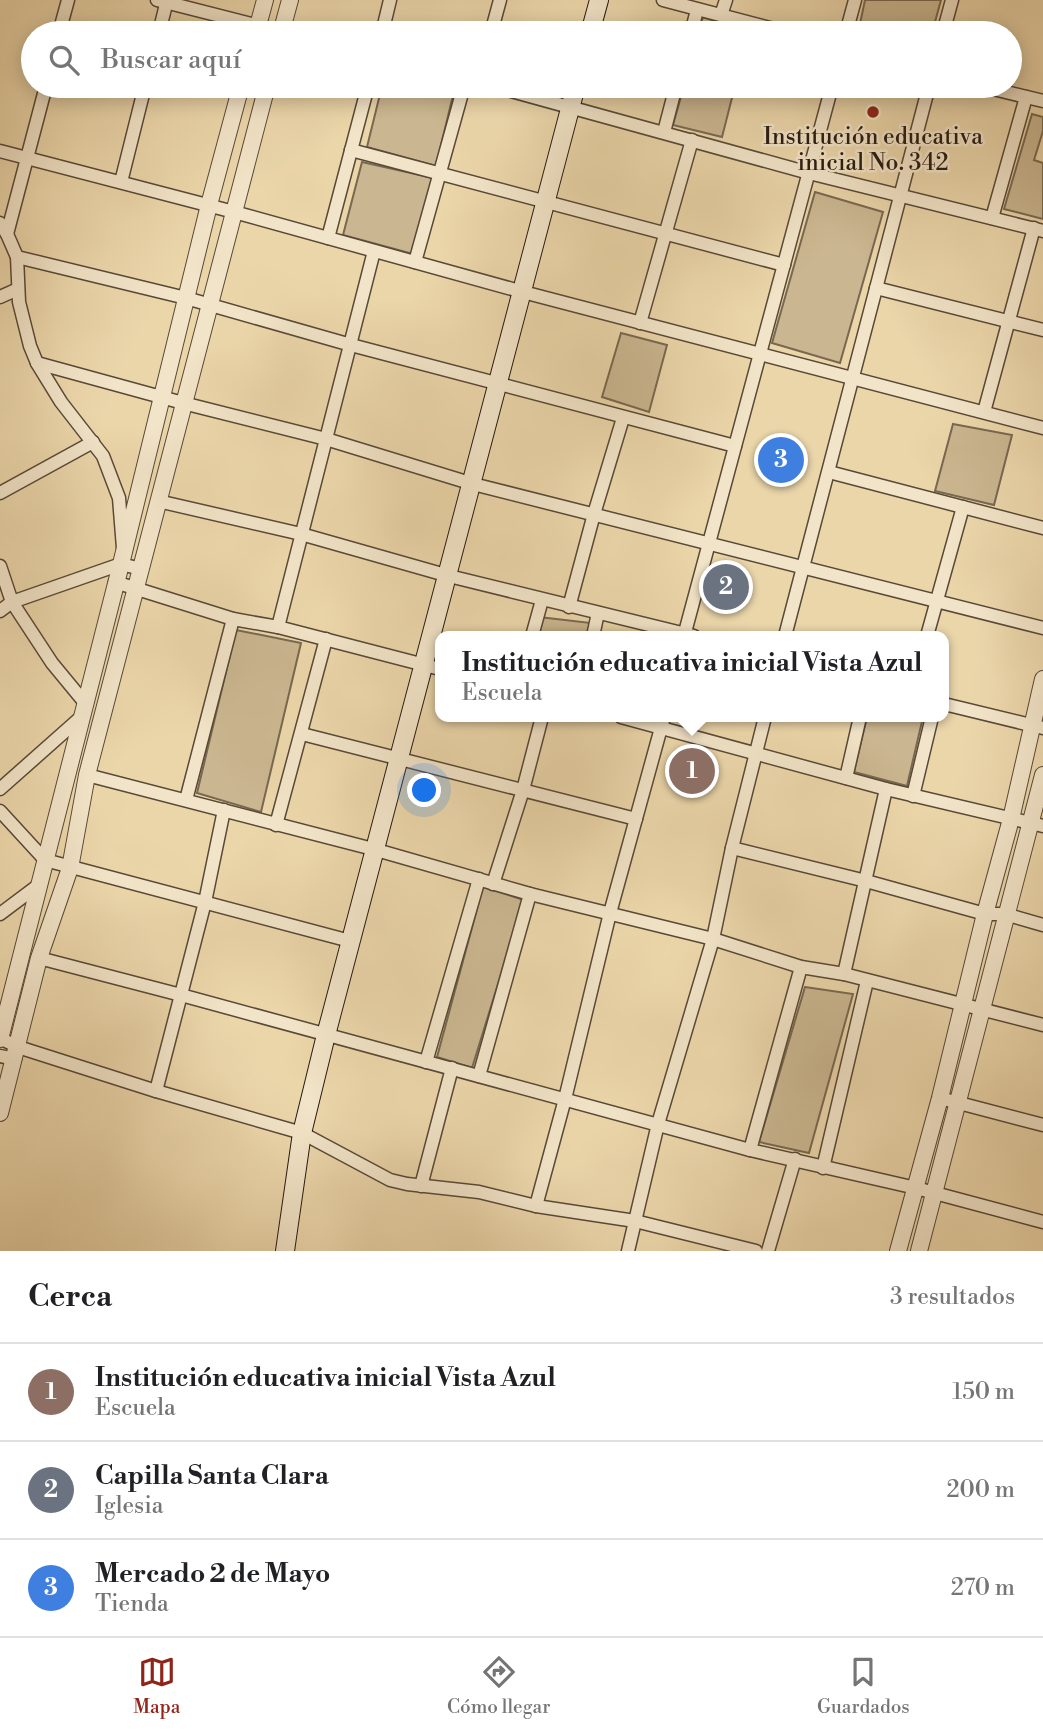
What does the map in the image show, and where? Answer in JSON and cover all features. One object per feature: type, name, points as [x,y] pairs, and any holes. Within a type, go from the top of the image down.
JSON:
[{"type":"main road","points":[[593,21],[598,0]]},
{"type":"main road","points":[[439,631],[449,576],[573,98]]},
{"type":"main road","points":[[285,1251],[302,1133],[373,849],[399,757],[433,667]]},
{"type":"street","points":[[62,21],[68,0]]},
{"type":"street","points":[[259,21],[265,0]]},
{"type":"street","points":[[286,21],[290,0]]},
{"type":"street","points":[[385,21],[390,0]]},
{"type":"street","points":[[494,21],[500,0]]},
{"type":"street","points":[[663,0],[744,21]]},
{"type":"street","points":[[721,15],[726,0]]},
{"type":"street","points":[[849,21],[855,0]]},
{"type":"street","points":[[946,21],[952,0]]},
{"type":"street","points":[[161,21],[164,1],[228,21]]},
{"type":"street","points":[[694,21],[697,10]]},
{"type":"street","points":[[1022,96],[1043,101]]},
{"type":"street","points":[[992,218],[1026,97]]},
{"type":"street","points":[[43,98],[4,228],[16,257],[24,328],[37,363],[61,401],[103,456],[119,498],[122,558]]},
{"type":"street","points":[[121,183],[142,98]]},
{"type":"street","points":[[239,98],[209,205],[0,1038],[11,1054],[156,1091],[302,1133],[390,1180],[479,1192],[536,1206],[635,1221],[756,1251]]},
{"type":"street","points":[[0,1114],[11,1054],[39,958],[70,868],[87,775],[264,98]]},
{"type":"street","points":[[328,238],[365,98]]},
{"type":"street","points":[[415,262],[461,98]]},
{"type":"street","points":[[540,98],[809,173],[1039,230],[1009,321],[984,412]]},
{"type":"street","points":[[664,132],[673,98]]},
{"type":"street","points":[[689,631],[709,543],[829,98]]},
{"type":"street","points":[[786,631],[926,98]]},
{"type":"street","points":[[640,323],[692,140]]},
{"type":"street","points":[[351,150],[784,265]]},
{"type":"street","points":[[0,151],[1043,428]]},
{"type":"street","points":[[278,627],[374,251]]},
{"type":"street","points":[[16,257],[209,304],[352,345],[735,446]]},
{"type":"street","points":[[876,288],[1043,330]]},
{"type":"street","points":[[0,297],[18,289]]},
{"type":"street","points":[[37,363],[326,439],[473,484],[1043,628]]},
{"type":"street","points":[[569,607],[623,418]]},
{"type":"street","points":[[0,493],[93,442]]},
{"type":"street","points":[[828,471],[1043,528]]},
{"type":"street","points":[[158,501],[301,534],[449,576],[672,631]]},
{"type":"street","points":[[928,631],[963,507]]},
{"type":"street","points":[[122,558],[141,569]]},
{"type":"street","points":[[0,611],[12,602],[122,558]]},
{"type":"street","points":[[0,566],[12,602],[83,710]]},
{"type":"street","points":[[115,582],[233,619],[278,627],[433,667]]},
{"type":"street","points":[[533,631],[542,600]]},
{"type":"street","points":[[594,631],[598,613]]},
{"type":"street","points":[[186,800],[233,619]]},
{"type":"street","points":[[276,825],[326,639]]},
{"type":"street","points":[[898,1251],[940,1098],[985,914],[1037,727],[1043,679]]},
{"type":"street","points":[[949,705],[1037,727]]},
{"type":"street","points":[[0,789],[83,710]]},
{"type":"street","points":[[493,884],[523,790],[541,722]]},
{"type":"street","points":[[536,1206],[610,913],[663,722],[756,754],[913,796],[1037,824]]},
{"type":"street","points":[[628,1251],[658,1124],[713,939],[764,722]]},
{"type":"street","points":[[846,778],[859,722]]},
{"type":"street","points":[[913,796],[931,722]]},
{"type":"street","points":[[302,734],[636,819]]},
{"type":"street","points":[[87,775],[373,849],[530,894],[713,939],[801,967],[844,974],[1043,1025]]},
{"type":"street","points":[[919,1251],[983,1009],[1005,914],[1037,824],[1043,775]]},
{"type":"street","points":[[844,974],[886,789]]},
{"type":"street","points":[[156,1091],[205,902],[224,810]]},
{"type":"street","points":[[0,811],[45,860],[350,940]]},
{"type":"street","points":[[732,849],[866,881],[985,914],[1005,914],[1043,925]]},
{"type":"street","points":[[426,1062],[479,879]]},
{"type":"street","points":[[0,914],[40,884]]},
{"type":"street","points":[[479,1076],[530,894]]},
{"type":"street","points":[[39,958],[750,1150],[916,1188],[1043,1222]]},
{"type":"street","points":[[750,1150],[801,967]]},
{"type":"street","points":[[822,1168],[867,981]]},
{"type":"street","points":[[421,1186],[452,1068]]},
{"type":"street","points":[[940,1098],[1043,1125]]},
{"type":"street","points":[[768,1251],[795,1159]]},
{"type":"street","points":[[696,1251],[700,1238]]},
{"type":"shaded area","points":[[865,0],[941,0],[935,21],[861,21]]},
{"type":"shaded area","points":[[379,98],[452,98],[436,166],[367,147]]},
{"type":"shaded area","points":[[681,98],[732,98],[722,137],[673,125]]},
{"type":"shaded area","points":[[1032,114],[1043,117],[1043,131],[1034,160],[1043,163],[1043,219],[1004,209]]},
{"type":"shaded area","points":[[362,162],[433,178],[413,254],[343,235]]},
{"type":"shaded area","points":[[815,192],[883,212],[840,363],[772,343]]},
{"type":"shaded area","points":[[621,333],[667,345],[649,412],[602,397]]},
{"type":"shaded area","points":[[953,424],[1012,435],[994,505],[935,491]]},
{"type":"shaded area","points":[[539,617],[591,623],[589,631],[535,631]]},
{"type":"shaded area","points":[[236,630],[301,643],[261,812],[197,793]]},
{"type":"shaded area","points":[[866,722],[922,722],[907,786],[854,772]]},
{"type":"shaded area","points":[[483,887],[524,900],[472,1068],[437,1057]]},
{"type":"shaded area","points":[[805,987],[853,994],[809,1153],[759,1142]]},
{"type":"place","name":"Institución educativa inicial No. 342","points":[[873,112]]},
{"type":"place","name":"Mercado 2 de Mayo","points":[[781,460]]},
{"type":"place","name":"Capilla Santa Clara","points":[[726,587]]},
{"type":"place","name":"Institución educativa inicial Vista Azul","points":[[692,771]]}]
